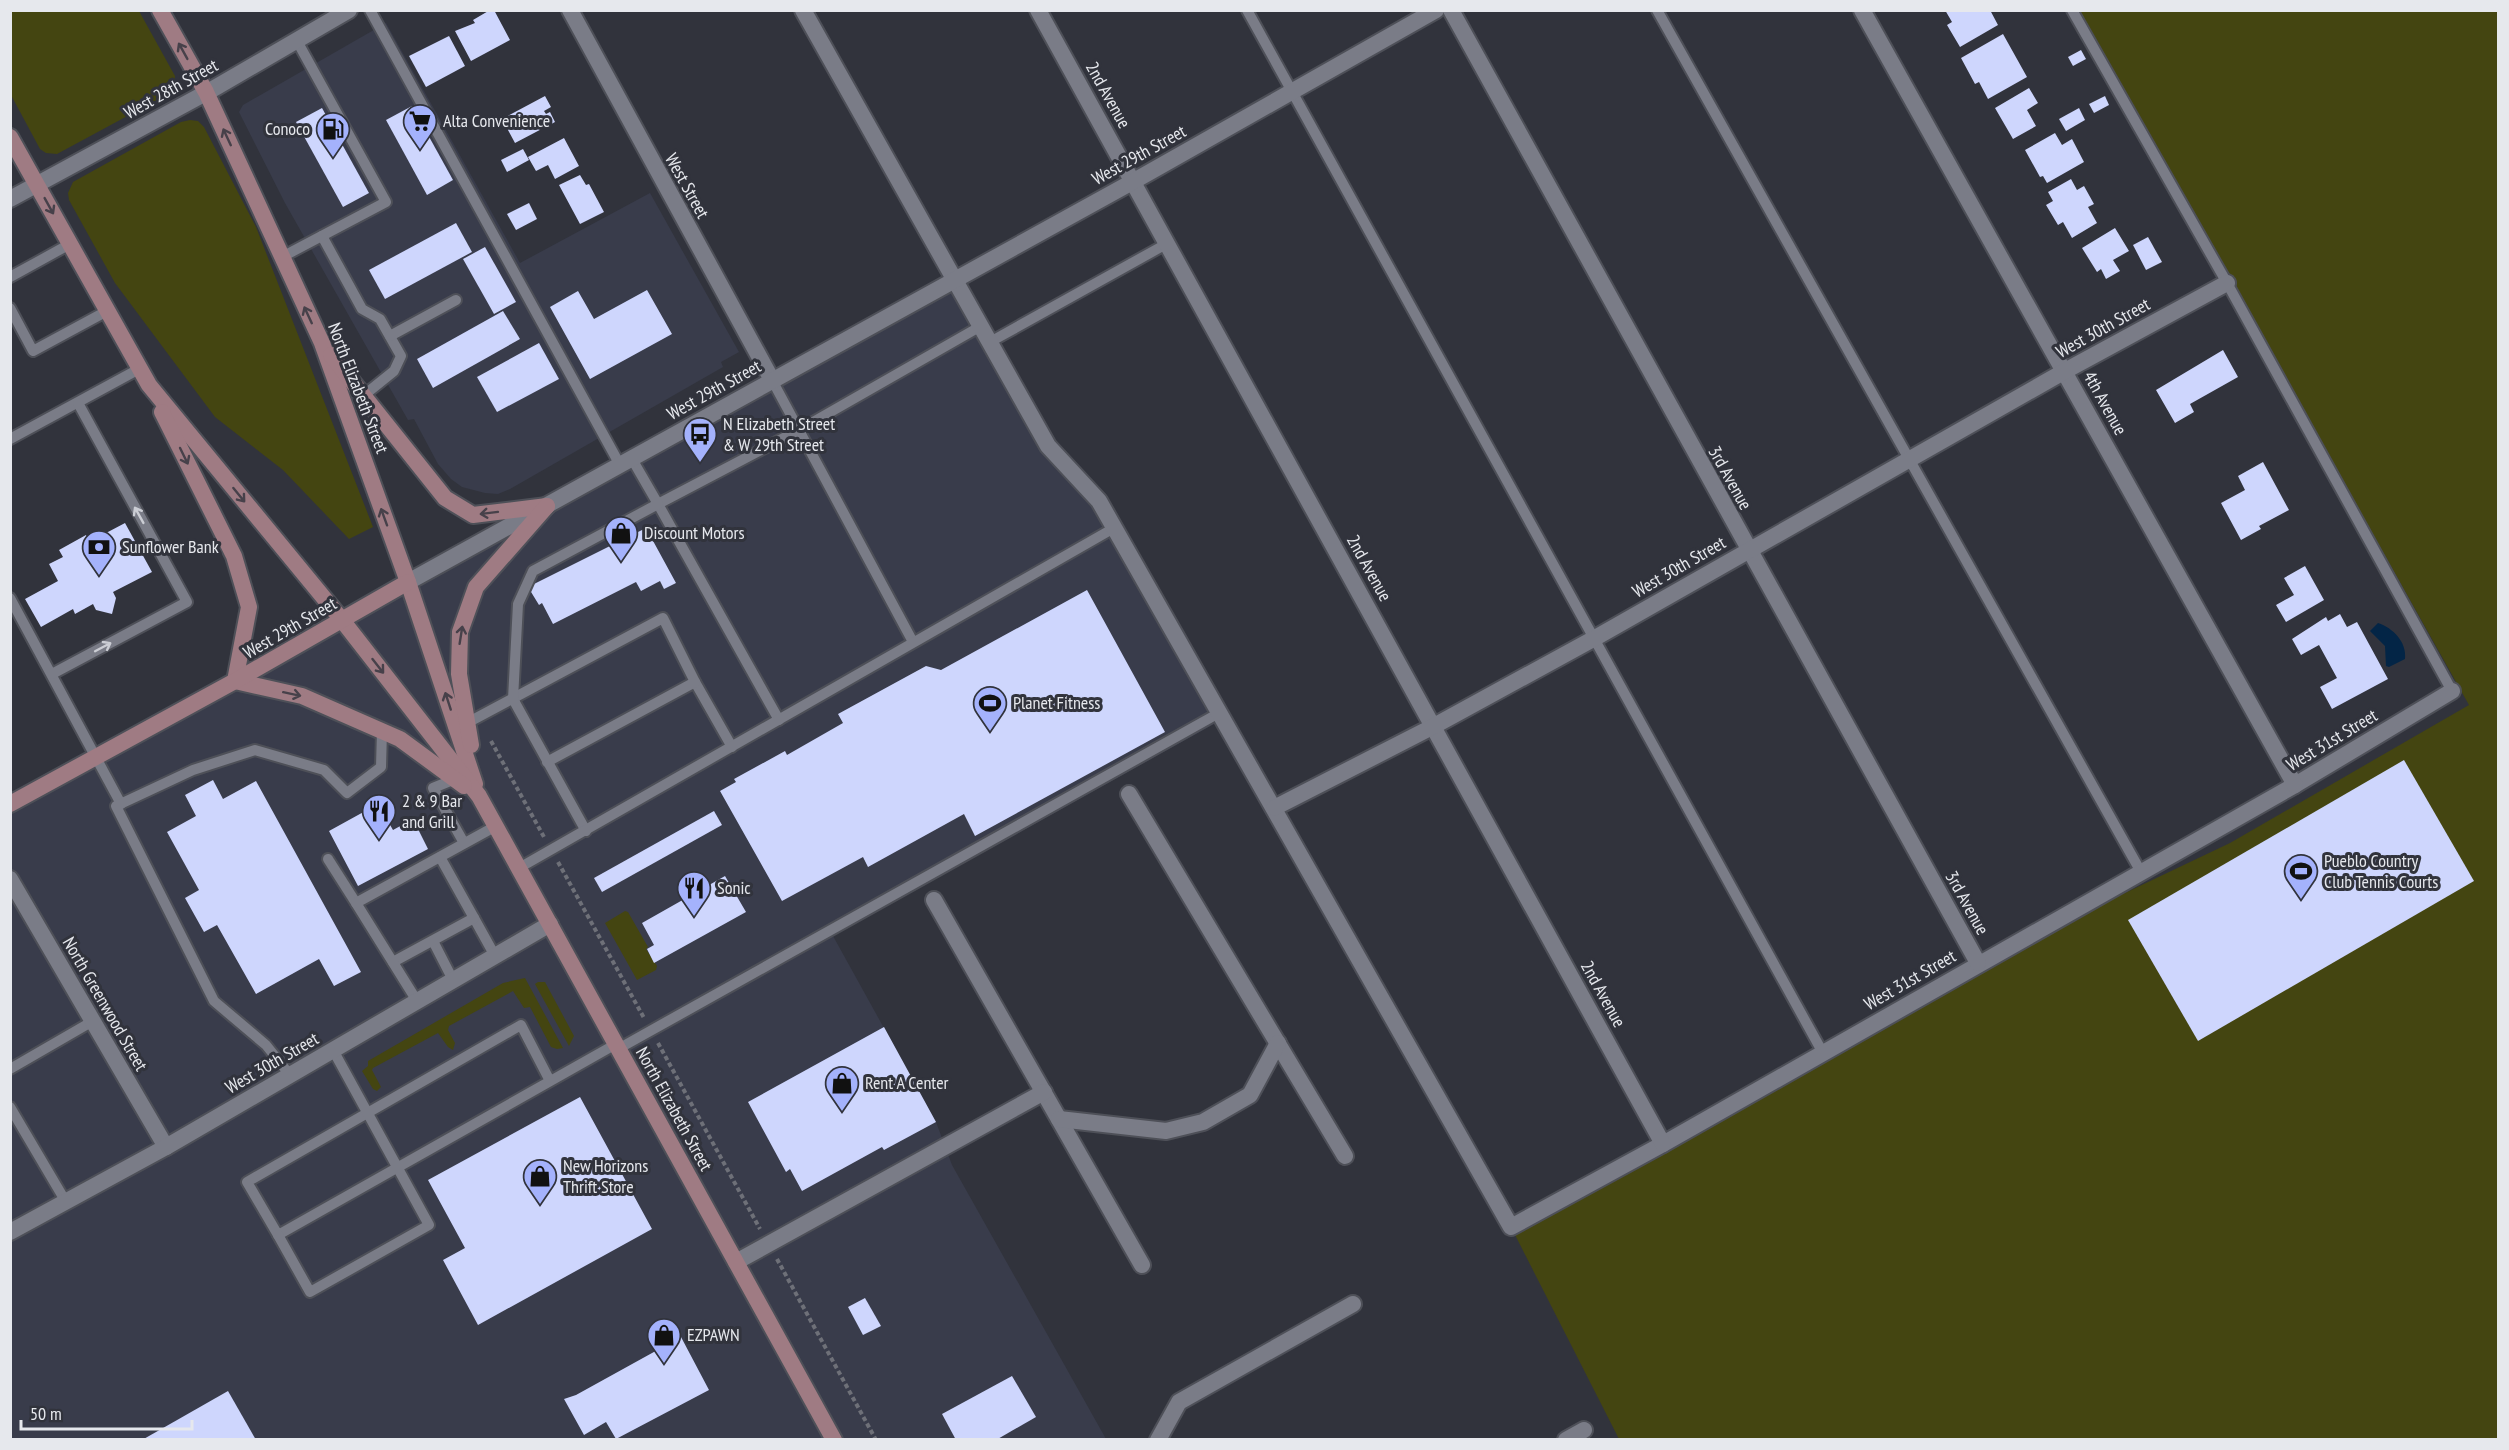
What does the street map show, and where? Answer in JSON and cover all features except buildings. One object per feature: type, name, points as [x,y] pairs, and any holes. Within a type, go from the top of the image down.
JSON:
[{"type":"main road","name":"North Elizabeth Street","points":[[160,10],[206,92],[322,343],[408,582],[479,796]]},
{"type":"main road","name":"North Elizabeth Street","points":[[10,137],[149,385],[342,620],[479,796],[834,1440]]},
{"type":"main road","points":[[322,343],[445,498],[473,514],[547,506]]},
{"type":"main road","points":[[149,385],[234,556],[249,607],[235,681],[302,696],[400,739],[479,796]]},
{"type":"main road","points":[[479,796],[459,674],[460,632],[477,587],[547,506]]},
{"type":"main road","name":"West 29th Street","points":[[10,804],[235,681],[408,582]]},
{"type":"street","name":"West 28th Street","points":[[10,199],[206,92],[349,10]]},
{"type":"street","name":"West Street","points":[[570,10],[772,380]]},
{"type":"street","points":[[803,10],[1048,446],[1099,501],[1274,808]]},
{"type":"street","name":"2nd Avenue","points":[[1038,10],[1663,1144]]},
{"type":"street","name":"West 29th Street","points":[[408,582],[1134,181],[1437,10]]},
{"type":"street","name":"3rd Avenue","points":[[1451,10],[1978,963]]},
{"type":"street","name":"4th Avenue","points":[[1862,10],[2295,785]]},
{"type":"street","name":"West 30th Street","points":[[1274,808],[1434,726],[1595,638],[2065,371],[2227,283]]},
{"type":"street","name":"West 31st Street","points":[[1274,808],[1510,1227],[1663,1144],[2295,785],[2452,691]]},
{"type":"street","points":[[1130,794],[1345,1156]]},
{"type":"street","name":"North Greenwood Street","points":[[10,879],[166,1147]]},
{"type":"street","points":[[934,900],[1142,1265]]},
{"type":"street","name":"West 30th Street","points":[[10,1232],[166,1147],[550,924]]},
{"type":"street","points":[[1059,1119],[1166,1131],[1203,1122],[1250,1095],[1278,1043]]},
{"type":"street","points":[[736,1262],[1044,1092]]},
{"type":"street","points":[[1158,1440],[1179,1402],[1353,1304]]},
{"type":"street","points":[[1566,1440],[1584,1430]]},
{"type":"lane","points":[[370,10],[626,462],[658,504],[779,720]]},
{"type":"lane","points":[[1247,10],[1823,1053]]},
{"type":"lane","points":[[1657,10],[2141,872]]},
{"type":"lane","points":[[2072,10],[2227,283],[2452,691]]},
{"type":"lane","points":[[282,257],[386,202],[297,41]]},
{"type":"lane","points":[[322,236],[362,309],[380,318],[401,356],[394,371],[363,396]]},
{"type":"lane","points":[[990,342],[1168,243]]},
{"type":"lane","points":[[10,277],[70,244]]},
{"type":"lane","points":[[390,336],[456,300]]},
{"type":"lane","points":[[10,308],[33,351],[107,311]]},
{"type":"lane","points":[[586,831],[513,699],[518,604],[533,571],[799,430],[981,326]]},
{"type":"lane","points":[[10,439],[139,369]]},
{"type":"lane","points":[[772,380],[913,642]]},
{"type":"lane","points":[[52,674],[188,602],[78,403]]},
{"type":"lane","points":[[519,868],[1114,528]]},
{"type":"lane","points":[[10,598],[121,804]]},
{"type":"lane","points":[[467,723],[663,618],[695,682],[732,747]]},
{"type":"lane","points":[[548,762],[695,682]]},
{"type":"lane","points":[[278,1235],[550,1081],[1219,713]]},
{"type":"lane","points":[[290,1075],[266,1045],[214,1001],[116,806],[193,770],[255,750],[324,770],[347,793],[381,767],[382,731]]},
{"type":"lane","points":[[455,779],[433,788],[464,843]]},
{"type":"lane","points":[[357,903],[496,826]]},
{"type":"lane","points":[[440,857],[495,956]]},
{"type":"lane","points":[[328,859],[417,1001]]},
{"type":"lane","points":[[393,962],[474,918]]},
{"type":"lane","points":[[433,941],[453,980]]},
{"type":"lane","points":[[10,1069],[93,1021]]},
{"type":"lane","points":[[333,1050],[368,1113],[429,1225],[310,1293],[247,1182],[368,1113],[521,1025],[550,1081]]},
{"type":"lane","points":[[10,1107],[66,1202]]},
{"type":"shaded area","points":[[10,11],[139,11],[175,76],[174,87],[170,93],[57,154],[46,153],[40,149],[11,95]]},
{"type":"shaded area","points":[[2079,11],[2498,11],[2498,1439],[1619,1439],[1511,1227],[1978,963],[2230,843],[2469,705]]},
{"type":"shaded area","points":[[386,23],[520,263],[650,193],[739,352],[721,362],[723,367],[498,494],[462,487],[451,479],[438,464],[414,419],[408,420],[285,203],[239,112],[243,105]]},
{"type":"shaded area","points":[[198,121],[204,127],[256,227],[373,527],[349,539],[283,470],[215,417],[115,283],[69,200],[68,193],[73,182],[181,122]]},
{"type":"shaded area","points":[[955,279],[1048,446],[1099,501],[1223,719],[833,936],[936,1122],[952,1165],[1106,1439],[11,1440],[11,804]]},
{"type":"shaded area","points":[[625,911],[628,912],[657,966],[656,970],[637,980],[605,923]]},
{"type":"shaded area","points":[[525,978],[563,1048],[551,1047],[530,1007],[524,1008],[513,991],[449,1026],[448,1030],[455,1043],[453,1050],[438,1033],[373,1068],[381,1087],[377,1091],[373,1089],[362,1071],[368,1066],[368,1061],[503,983]]},
{"type":"shaded area","points":[[545,982],[574,1036],[569,1046],[535,984]]},
{"type":"water","points":[[2378,623],[2394,632],[2404,647],[2405,659],[2389,667],[2386,666],[2385,646],[2370,631]]},
{"type":"place","name":"Alta Convenience","points":[[420,150]]},
{"type":"place","name":"Conoco","points":[[333,158]]},
{"type":"place","name":"N Elizabeth Street & W 29th Street","points":[[700,463]]},
{"type":"place","name":"Discount Motors","points":[[621,562]]},
{"type":"place","name":"Sunflower Bank","points":[[99,576]]},
{"type":"place","name":"Planet Fitness","points":[[990,732]]},
{"type":"place","name":"2 & 9 Bar and Grill","points":[[379,840]]},
{"type":"place","name":"Pueblo Country Club Tennis Courts","points":[[2301,900]]},
{"type":"place","name":"Sonic","points":[[694,917]]},
{"type":"place","name":"Rent A Center","points":[[842,1112]]},
{"type":"place","name":"New Horizons Thrift Store","points":[[540,1205]]},
{"type":"place","name":"EZPAWN","points":[[664,1364]]}]
